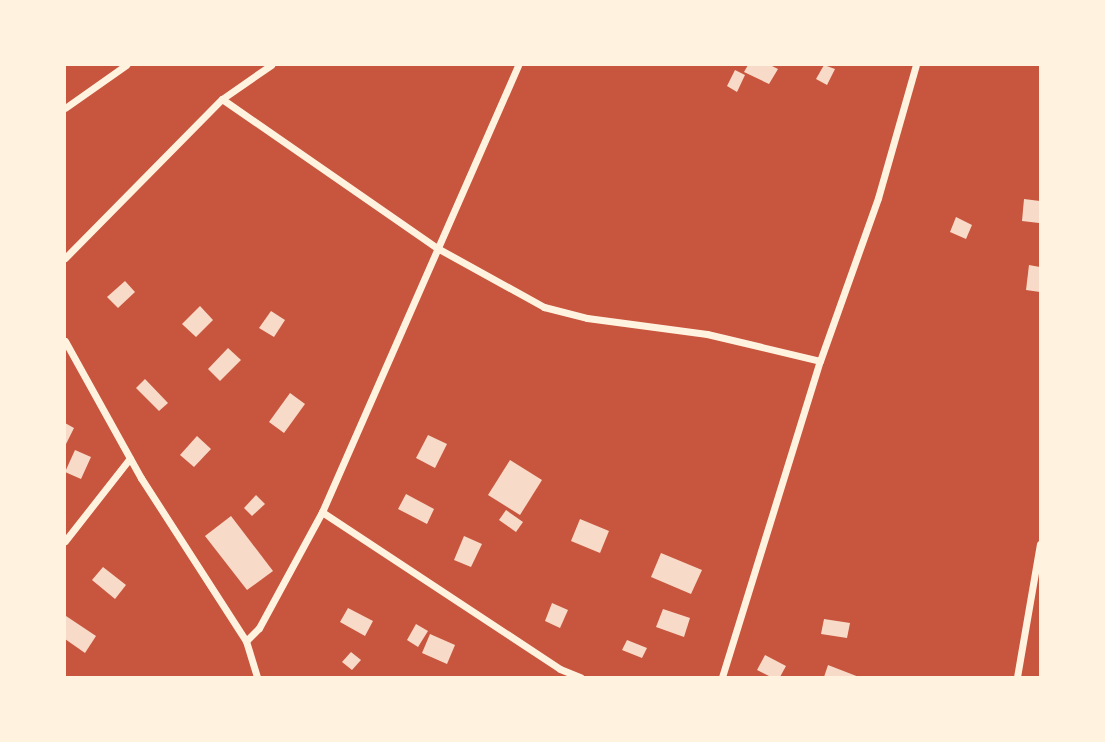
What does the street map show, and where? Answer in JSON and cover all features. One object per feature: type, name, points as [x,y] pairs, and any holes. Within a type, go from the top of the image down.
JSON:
[{"type":"street","points":[[65,108],[126,65]]},
{"type":"street","points":[[65,258],[222,99],[271,65]]},
{"type":"street","points":[[246,640],[259,628],[322,512],[518,65]]},
{"type":"street","points":[[722,677],[820,361],[878,198],[916,65]]},
{"type":"street","points":[[222,99],[439,249],[544,307],[587,318],[707,334],[820,361]]},
{"type":"street","points":[[65,341],[130,458],[246,640],[257,677]]},
{"type":"street","points":[[65,541],[130,458]]},
{"type":"street","points":[[322,512],[560,669],[580,677]]},
{"type":"street","points":[[1017,677],[1040,544]]},
{"type":"building","points":[[748,65],[770,65],[778,69],[769,84],[744,72]]},
{"type":"building","points":[[824,65],[835,69],[827,85],[816,79]]},
{"type":"building","points":[[735,70],[745,75],[737,92],[727,86]]},
{"type":"building","points":[[1024,199],[1040,201],[1039,223],[1022,221]]},
{"type":"building","points":[[956,217],[972,225],[966,239],[950,232]]},
{"type":"building","points":[[1029,265],[1040,267],[1040,292],[1026,290]]},
{"type":"building","points":[[125,281],[135,292],[118,308],[107,297]]},
{"type":"building","points":[[200,306],[213,320],[196,337],[182,324]]},
{"type":"building","points":[[271,311],[285,320],[274,337],[259,328]]},
{"type":"building","points":[[228,348],[241,360],[220,381],[208,369]]},
{"type":"building","points":[[145,379],[168,403],[159,411],[136,388]]},
{"type":"building","points":[[290,393],[305,404],[284,433],[269,422]]},
{"type":"building","points":[[65,423],[74,428],[65,446]]},
{"type":"building","points":[[428,435],[447,444],[435,468],[416,458]]},
{"type":"building","points":[[197,436],[211,449],[194,467],[180,455]]},
{"type":"building","points":[[75,450],[91,457],[81,479],[65,472]]},
{"type":"building","points":[[510,460],[542,480],[520,515],[488,495]]},
{"type":"building","points":[[406,494],[434,509],[427,524],[398,509]]},
{"type":"building","points":[[256,495],[265,504],[252,516],[244,508]]},
{"type":"building","points":[[506,510],[523,522],[516,532],[499,520]]},
{"type":"building","points":[[231,516],[273,571],[247,590],[205,536]]},
{"type":"building","points":[[580,519],[609,531],[600,553],[571,541]]},
{"type":"building","points":[[464,536],[482,544],[471,567],[454,560]]},
{"type":"building","points":[[661,553],[702,570],[691,594],[651,577]]},
{"type":"building","points":[[103,567],[126,585],[115,599],[92,580]]},
{"type":"building","points":[[552,603],[568,610],[560,628],[545,621]]},
{"type":"building","points":[[348,608],[373,621],[365,636],[340,622]]},
{"type":"building","points":[[663,609],[690,618],[684,637],[656,627]]},
{"type":"building","points":[[66,616],[96,636],[85,653],[65,639]]},
{"type":"building","points":[[824,619],[850,623],[847,638],[821,634]]},
{"type":"building","points":[[416,624],[428,631],[418,647],[407,640]]},
{"type":"building","points":[[430,634],[455,645],[447,664],[422,653]]},
{"type":"building","points":[[627,640],[647,648],[642,658],[622,650]]},
{"type":"building","points":[[351,652],[361,660],[352,670],[342,662]]},
{"type":"building","points":[[765,655],[786,666],[780,677],[771,677],[757,670]]},
{"type":"building","points":[[828,665],[859,677],[824,677]]}]
